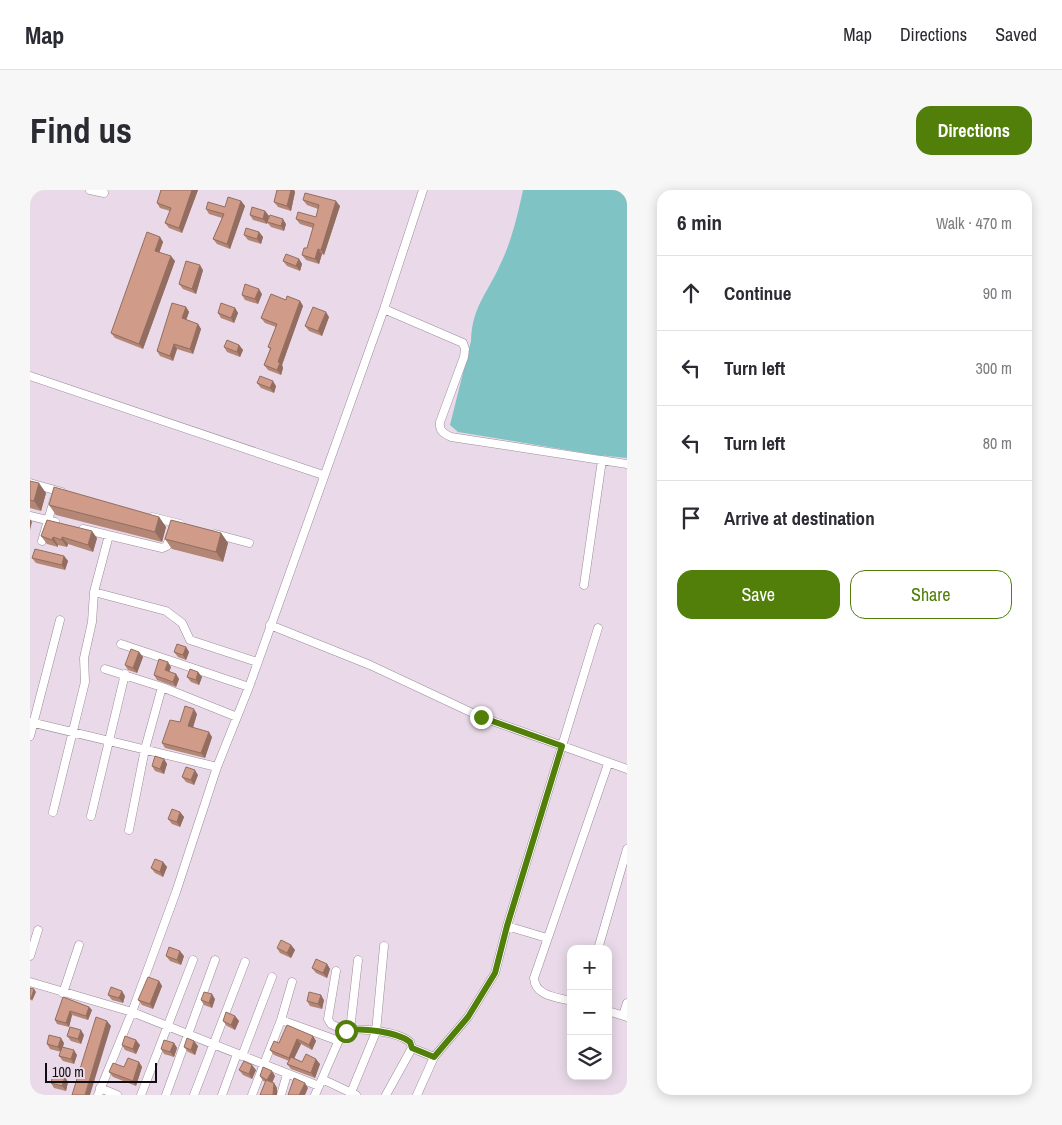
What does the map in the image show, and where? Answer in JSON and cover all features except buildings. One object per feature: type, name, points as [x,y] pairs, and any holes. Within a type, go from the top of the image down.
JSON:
[{"type":"street","points":[[90,190],[104,192]]},
{"type":"street","points":[[116,1095],[99,1091],[132,1012],[217,767],[249,687],[323,475],[384,309],[423,190]]},
{"type":"street","points":[[384,309],[463,343],[465,349],[464,357],[440,422],[439,427],[442,432],[451,437],[627,464]]},
{"type":"street","points":[[30,376],[323,475]]},
{"type":"street","points":[[584,585],[602,460]]},
{"type":"street","points":[[30,483],[75,496]]},
{"type":"street","points":[[42,541],[57,491]]},
{"type":"street","points":[[147,515],[192,528]]},
{"type":"street","points":[[30,516],[66,524]]},
{"type":"street","points":[[74,527],[165,548],[174,523]]},
{"type":"street","points":[[202,530],[249,543]]},
{"type":"street","points":[[53,812],[85,682],[84,658],[92,622],[94,592],[109,535]]},
{"type":"street","points":[[94,592],[166,611],[182,623],[190,640],[257,662]]},
{"type":"street","points":[[30,736],[32,722],[60,620]]},
{"type":"street","points":[[270,625],[370,665],[481,717],[608,764],[627,769]]},
{"type":"street","points":[[417,1095],[434,1057],[468,1017],[495,973],[507,926],[598,628]]},
{"type":"street","points":[[121,644],[249,687]]},
{"type":"street","points":[[105,669],[162,687],[237,717]]},
{"type":"street","points":[[91,816],[124,674]]},
{"type":"street","points":[[129,830],[145,749],[162,687]]},
{"type":"street","points":[[32,722],[217,767]]},
{"type":"street","points":[[567,1000],[544,994],[534,984],[534,978],[608,764]]},
{"type":"street","points":[[599,945],[627,849]]},
{"type":"street","points":[[507,926],[547,938]]},
{"type":"street","points":[[30,956],[38,930]]},
{"type":"street","points":[[63,993],[80,944]]},
{"type":"street","points":[[30,982],[132,1012],[212,1043],[264,1066],[353,1094],[376,1032],[384,946]]},
{"type":"street","points":[[141,1095],[192,960]]},
{"type":"street","points":[[166,1095],[214,960]]},
{"type":"street","points":[[315,1095],[339,1041],[348,1030],[358,960]]},
{"type":"street","points":[[194,1095],[212,1043],[245,962]]},
{"type":"street","points":[[336,970],[328,1019],[331,1024],[348,1030],[404,1037],[410,1042],[412,1048],[386,1095]]},
{"type":"street","points":[[222,1095],[272,977]]},
{"type":"street","points":[[252,1095],[281,1020],[292,982]]},
{"type":"street","points":[[612,1012],[625,1016],[627,1003]]},
{"type":"street","points":[[281,1020],[339,1041]]},
{"type":"street","points":[[412,1048],[434,1057]]},
{"type":"street","points":[[281,1095],[287,1074]]},
{"type":"shaded area","points":[[523,190],[627,190],[627,458],[597,455],[458,432],[450,425],[471,341],[474,319],[508,247]]},
{"type":"route","points":[[346,1031],[376,1032],[404,1037],[410,1042],[412,1048],[434,1057],[468,1017],[495,973],[507,926],[562,746],[481,717]]}]
